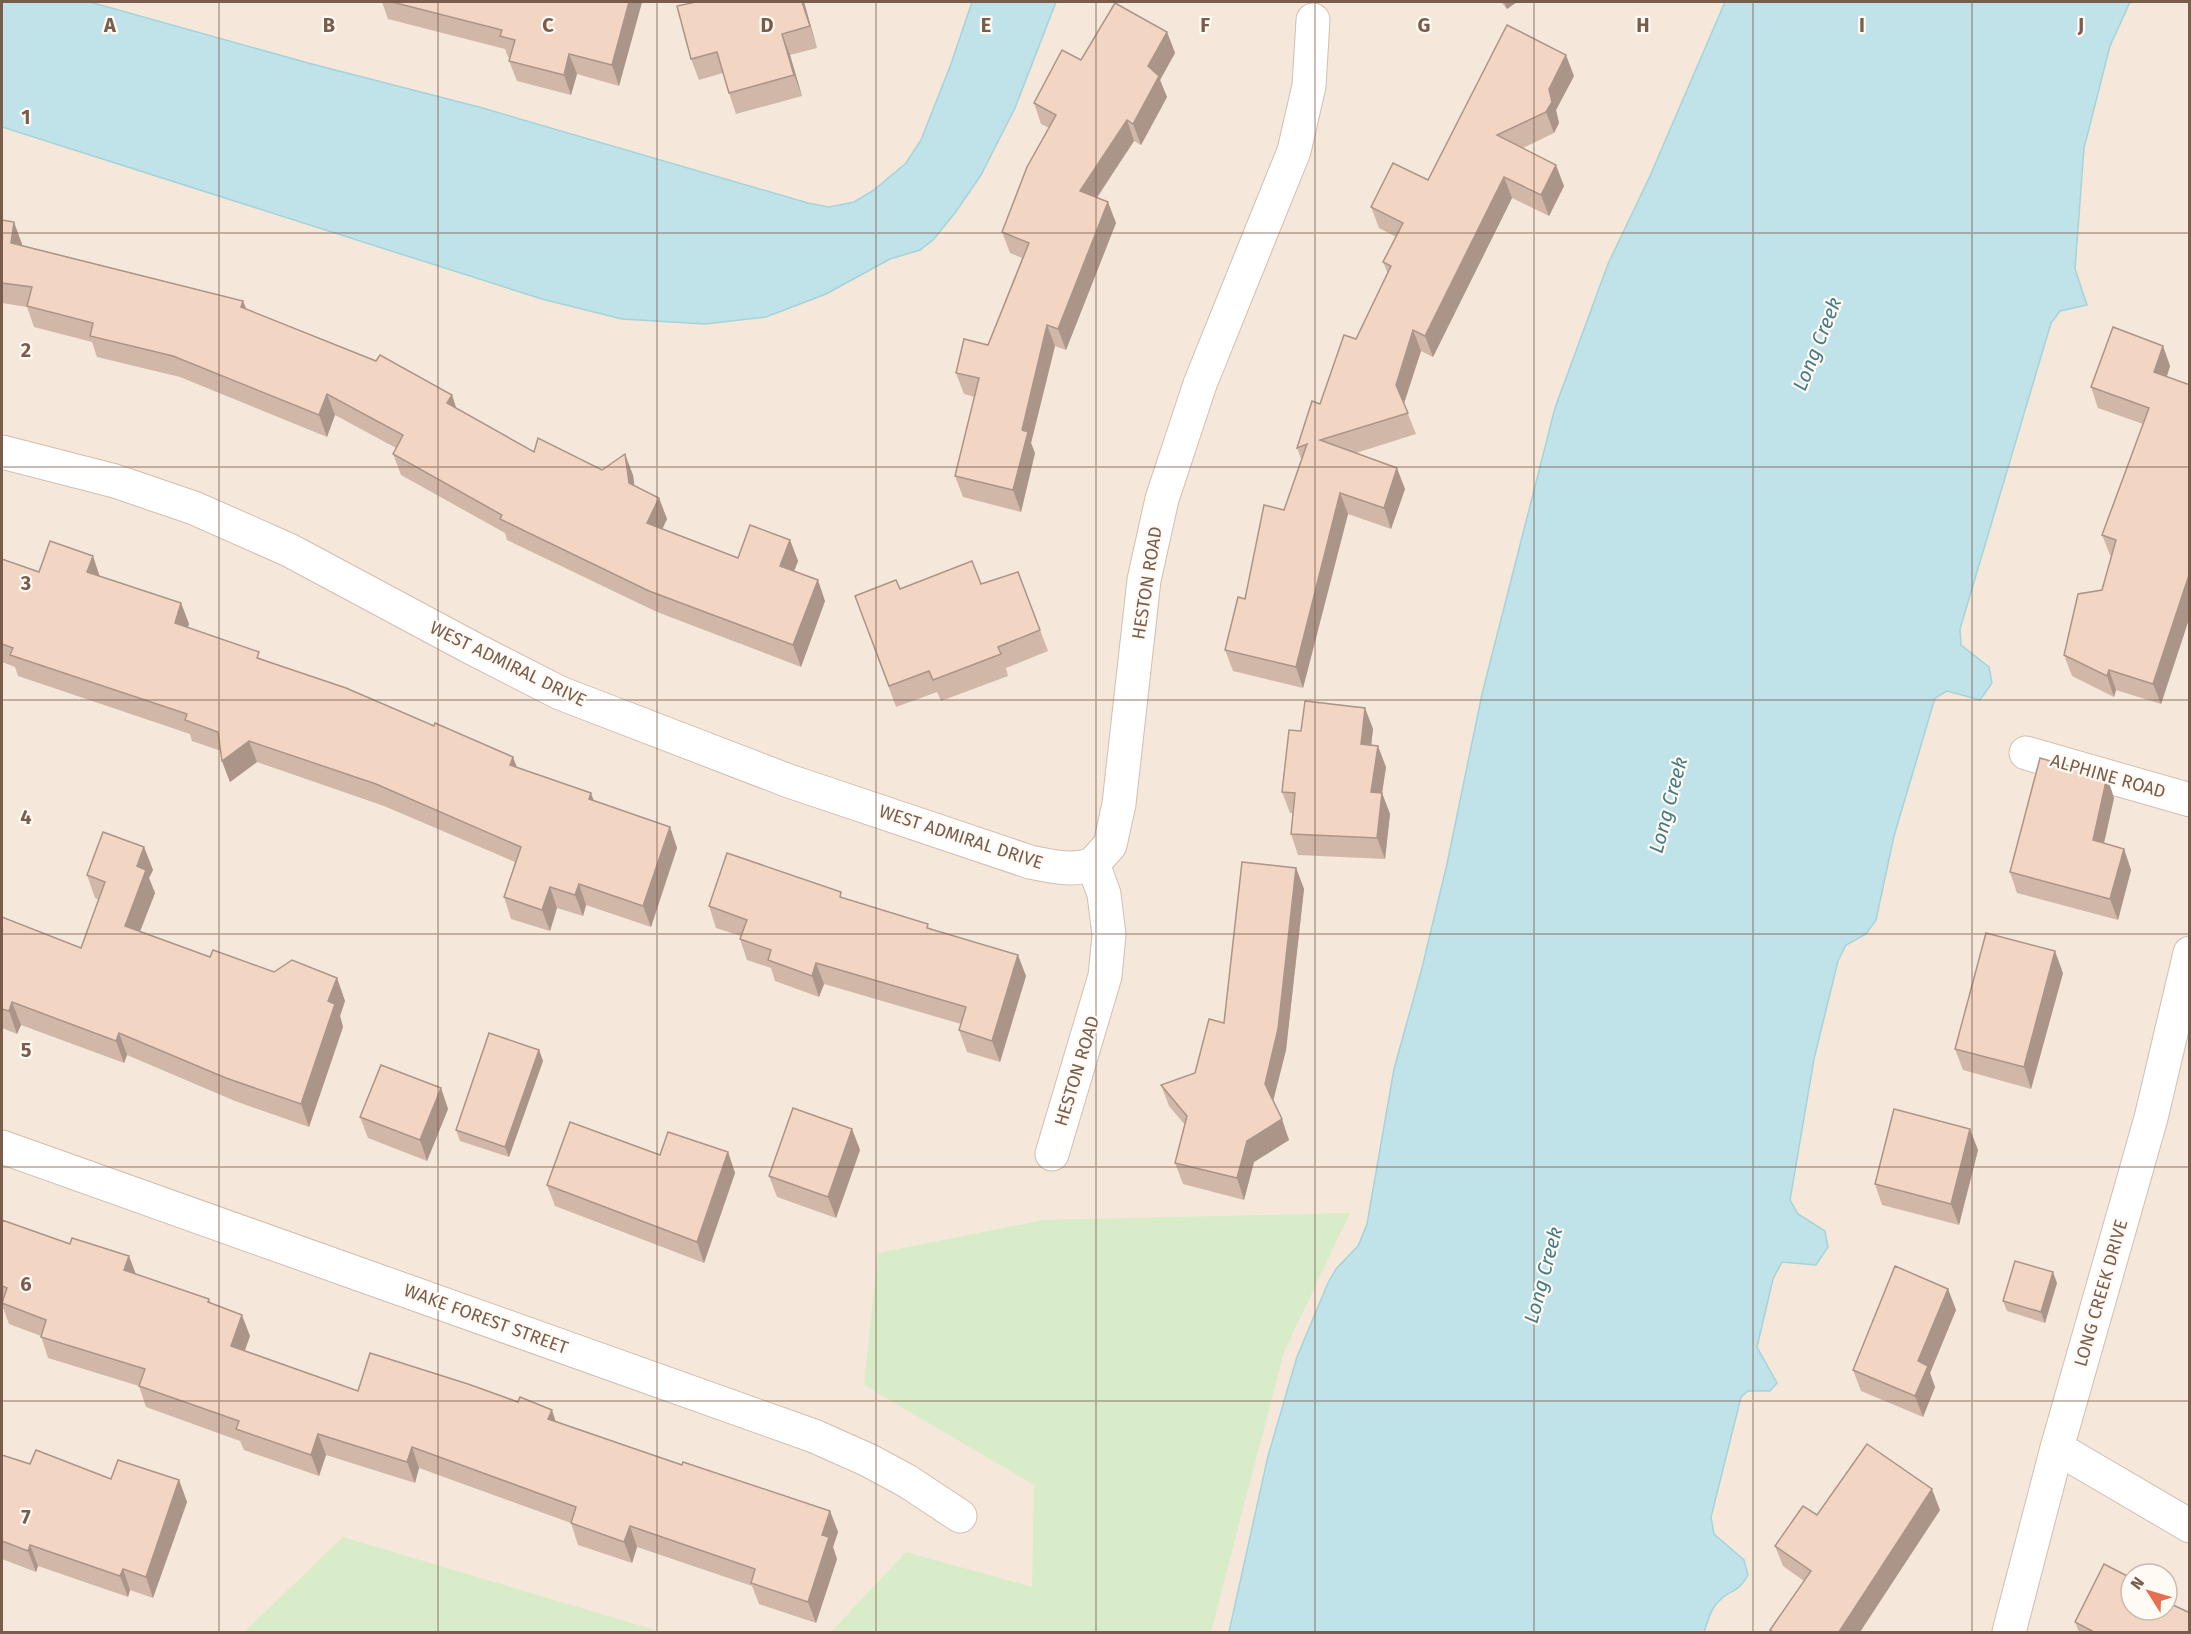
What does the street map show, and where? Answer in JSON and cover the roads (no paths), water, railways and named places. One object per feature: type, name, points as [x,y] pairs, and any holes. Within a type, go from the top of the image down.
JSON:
[{"type":"street","name":"HESTON ROAD","points":[[1052,1154],[1105,976],[1109,935],[1104,894],[1093,864],[1110,845],[1119,804],[1144,580],[1162,499],[1200,384],[1294,151],[1309,86],[1313,20]]},
{"type":"street","name":"WEST ADMIRAL DRIVE","points":[[2,452],[116,481],[194,508],[289,550],[560,693],[789,781],[1029,862],[1064,868],[1081,868],[1093,864]]},
{"type":"street","name":"ALPHINE ROAD","points":[[2026,753],[2190,800]]},
{"type":"street","name":"LONG CREEK DRIVE","points":[[2009,1632],[2057,1448],[2151,1118],[2190,953]]},
{"type":"street","name":"WAKE FOREST STREET","points":[[2,1147],[814,1436],[868,1460],[907,1481],[960,1516]]},
{"type":"street","points":[[2057,1448],[2190,1526]]},
{"type":"water","points":[[2,2],[90,2],[308,63],[479,107],[808,203],[829,207],[854,202],[874,190],[906,163],[921,140],[972,2],[1056,2],[1015,108],[981,175],[933,240],[920,250],[890,259],[826,294],[766,317],[705,324],[622,319],[542,299],[2,127]]},
{"type":"water","name":"Long Creek","points":[[1725,2],[2130,2],[2110,46],[2084,148],[2075,269],[2087,305],[2060,311],[2051,323],[1960,629],[1961,645],[1989,667],[1992,683],[1980,700],[1947,691],[1935,698],[1894,836],[1876,920],[1866,934],[1846,945],[1838,961],[1814,1059],[1790,1200],[1798,1214],[1825,1231],[1828,1247],[1816,1265],[1782,1262],[1773,1279],[1757,1347],[1777,1383],[1770,1391],[1748,1391],[1741,1397],[1711,1517],[1714,1534],[1744,1560],[1748,1575],[1741,1586],[1716,1604],[1704,1632],[1229,1632],[1268,1456],[1297,1357],[1328,1283],[1336,1269],[1358,1246],[1367,1224],[1394,1069],[1421,972],[1447,864],[1482,694],[1555,408],[1608,264],[1650,176]]}]
